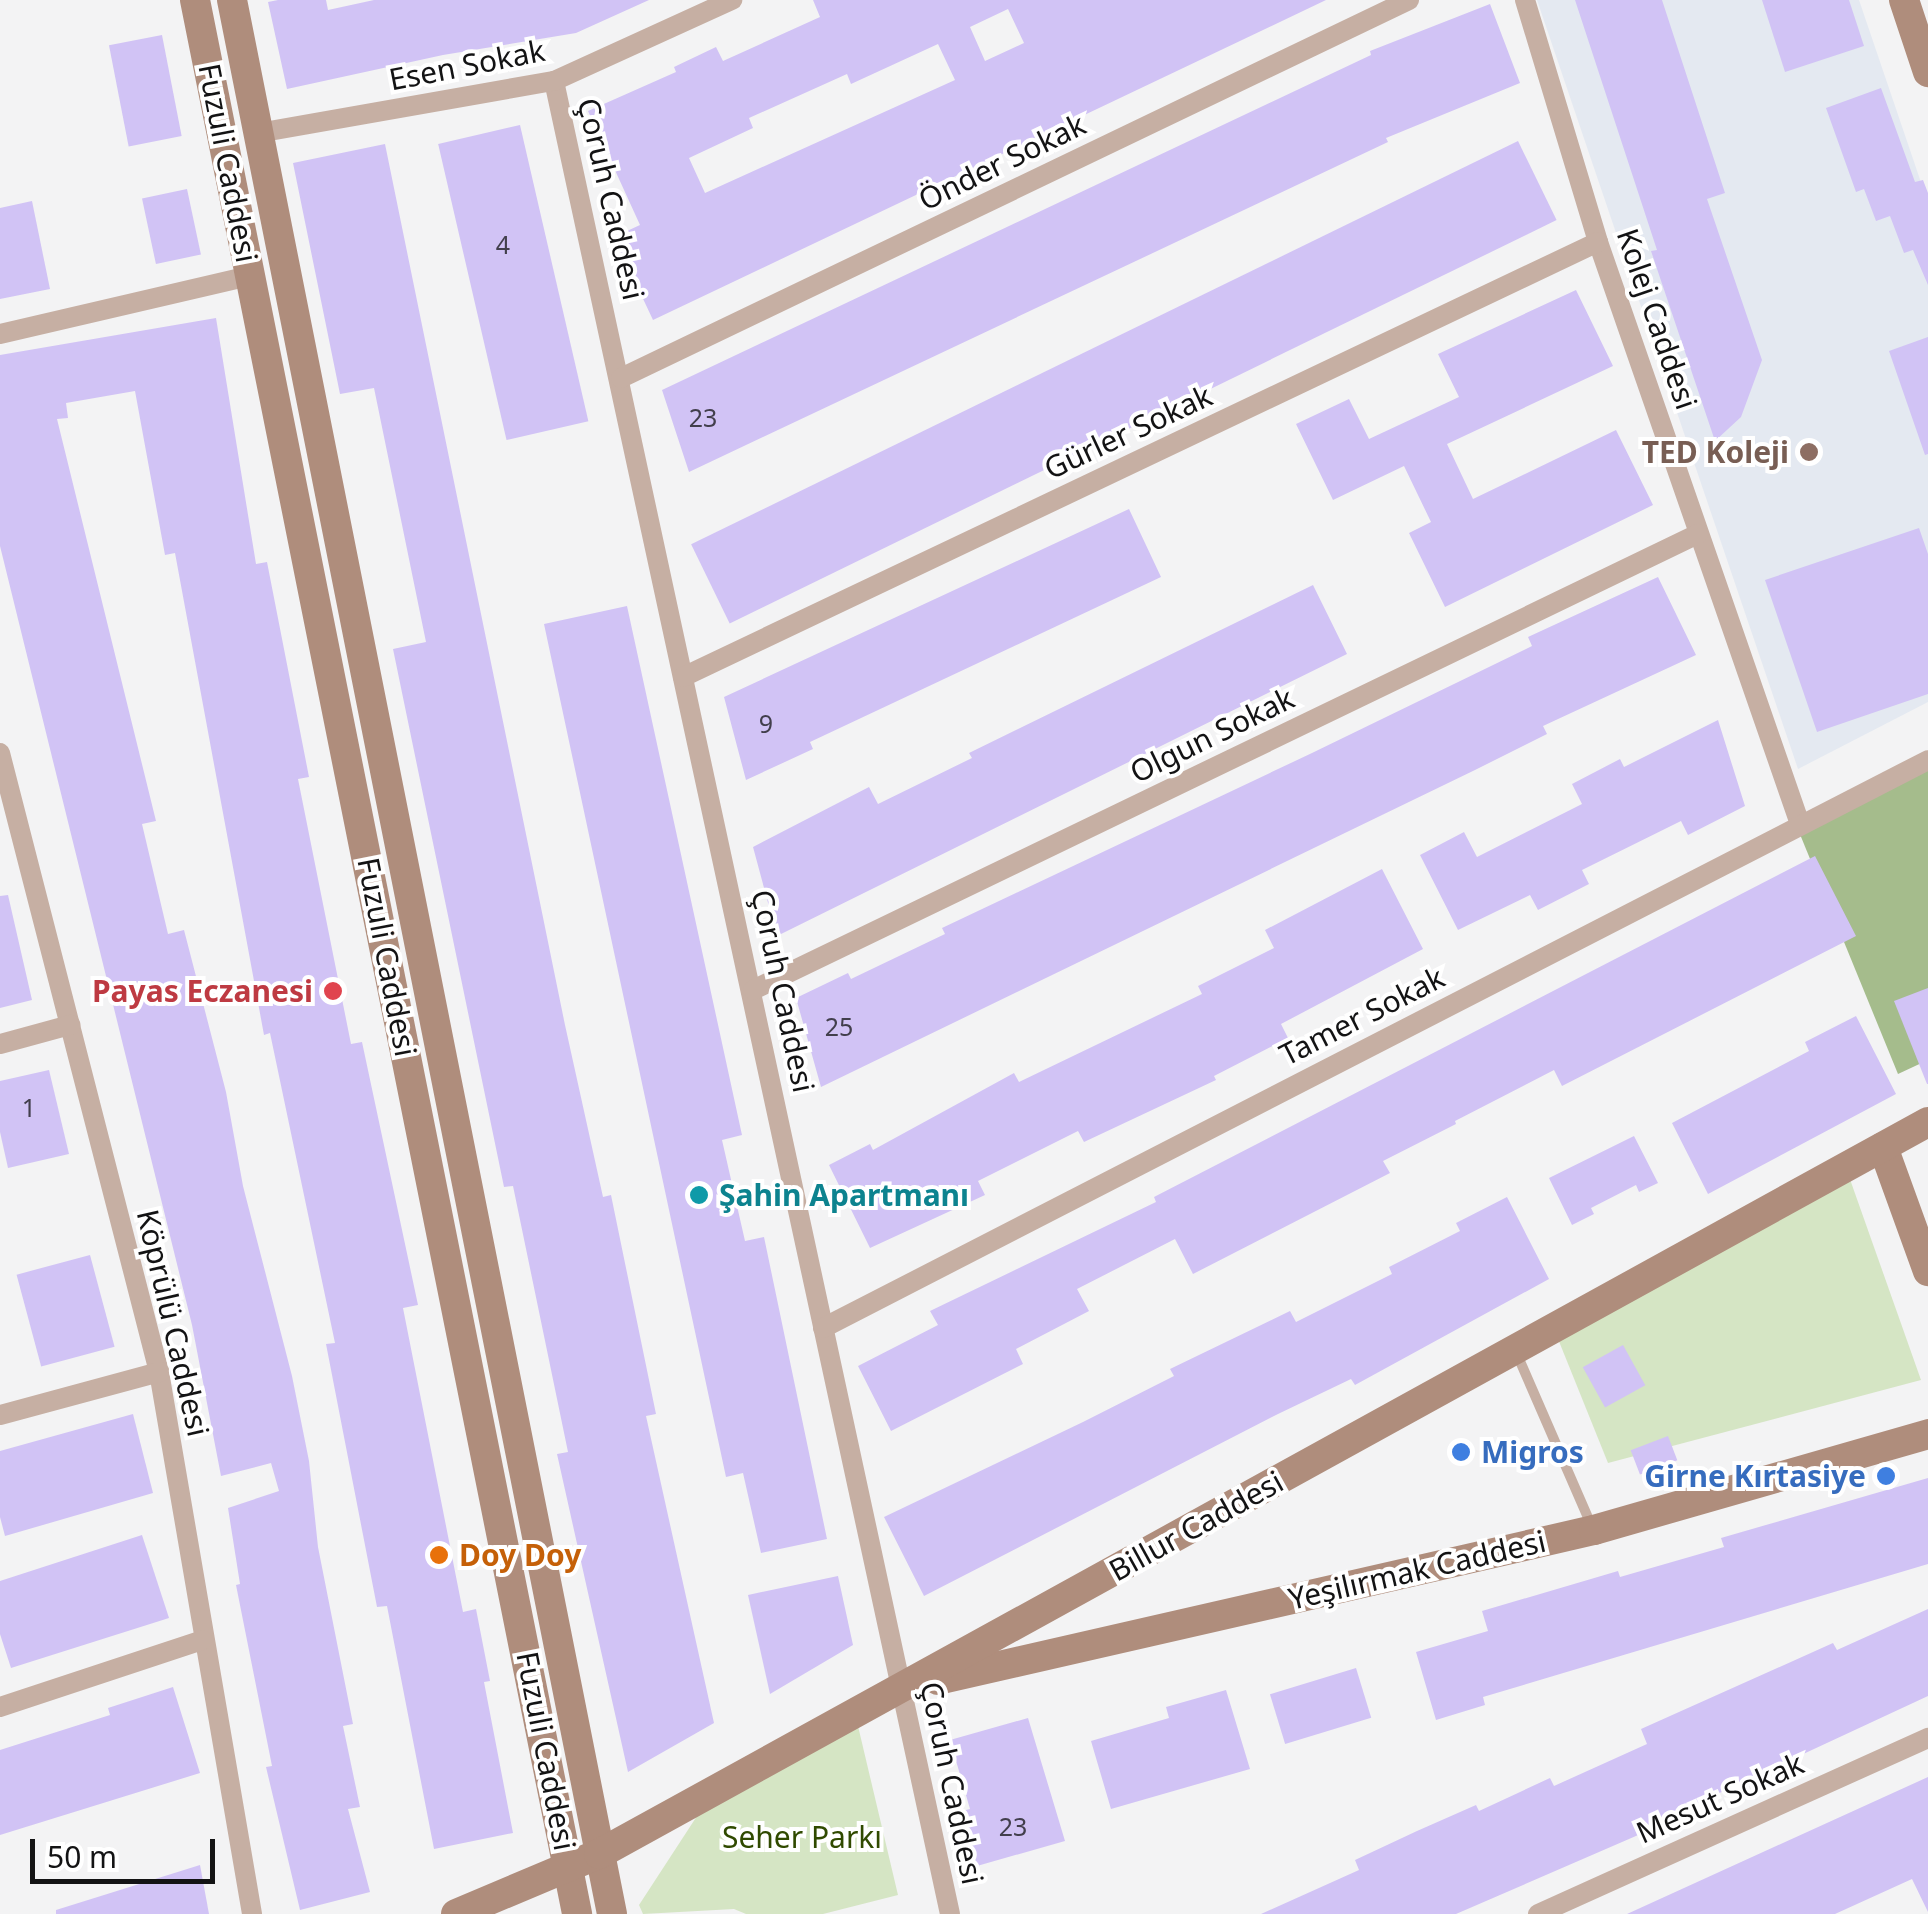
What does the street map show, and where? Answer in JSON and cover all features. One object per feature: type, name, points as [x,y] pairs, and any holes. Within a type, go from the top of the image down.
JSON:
[{"type":"street","name":"Fuzuli Caddesi","points":[[195,0],[577,1914]]},
{"type":"street","name":"Fuzuli Caddesi","points":[[232,0],[612,1914]]},
{"type":"street","name":"Esen Sokak","points":[[258,133],[554,81],[732,0]]},
{"type":"street","name":"Önder Sokak","points":[[621,378],[1409,0]]},
{"type":"street","name":"Kolej Caddesi","points":[[1525,0],[1598,242],[1800,824]]},
{"type":"street","points":[[1904,0],[1928,72]]},
{"type":"street","name":"Çoruh Caddesi","points":[[554,81],[950,1914]]},
{"type":"street","name":"Gürler Sokak","points":[[683,677],[1598,242]]},
{"type":"street","points":[[0,334],[250,276]]},
{"type":"street","name":"Olgun Sokak","points":[[753,990],[1698,534]]},
{"type":"street","name":"Köprülü Caddesi","points":[[0,753],[159,1372],[252,1914]]},
{"type":"street","name":"Tamer Sokak","points":[[824,1328],[1928,760]]},
{"type":"street","points":[[0,1044],[70,1025]]},
{"type":"street","name":"Billur Caddesi","points":[[456,1914],[600,1854],[1928,1122]]},
{"type":"street","points":[[1883,1147],[1928,1271]]},
{"type":"street","points":[[0,1414],[159,1372]]},
{"type":"street","name":"Yeşilırmak Caddesi","points":[[901,1688],[1594,1530],[1928,1434]]},
{"type":"street","points":[[0,1707],[202,1640]]},
{"type":"street","name":"Mesut Sokak","points":[[1538,1914],[1928,1738]]},
{"type":"lane","points":[[1515,1350],[1594,1530]]},
{"type":"shaded area","name":"TED Koleji","points":[[1537,0],[1859,0],[1928,203],[1928,702],[1798,769]]},
{"type":"green space","points":[[1928,762],[1928,1060],[1898,1074],[1797,827]]},
{"type":"green space","points":[[1846,1168],[1921,1380],[1608,1463],[1552,1324]]},
{"type":"green space","name":"Seher Parkı","points":[[858,1726],[898,1895],[823,1914],[746,1914],[734,1909],[643,1914],[639,1905],[712,1793]]},
{"type":"building","points":[[326,0],[328,10],[374,0],[649,0],[576,33],[443,55],[287,89],[268,2]]},
{"type":"building","points":[[813,0],[1326,0],[653,320],[614,237],[640,225],[588,111],[676,72],[674,67],[716,47],[723,61],[820,17]],"holes":[[[1008,9],[1024,43],[985,61],[970,27]],[[938,44],[955,80],[705,193],[689,158],[753,128],[749,118],[847,74],[851,84]]]},
{"type":"building","points":[[1575,0],[1662,0],[1725,193],[1707,199],[1762,360],[1741,417],[1715,441],[1651,251],[1657,250]]},
{"type":"building","points":[[1762,0],[1849,0],[1864,46],[1785,72]]},
{"type":"building","points":[[1490,4],[1520,83],[1386,138],[1388,142],[689,472],[662,390],[1371,55],[1370,51]]},
{"type":"building","points":[[162,35],[182,136],[129,146],[109,45]]},
{"type":"building","points":[[1881,88],[1915,182],[1923,180],[1928,193],[1928,285],[1913,250],[1904,253],[1890,216],[1876,221],[1864,189],[1856,192],[1826,108]]},
{"type":"building","points":[[520,125],[588,421],[507,440],[438,144]]},
{"type":"building","points":[[1518,141],[1557,220],[730,623],[691,544]]},
{"type":"building","points":[[385,144],[565,1025],[603,1197],[611,1195],[656,1414],[646,1416],[714,1723],[628,1772],[557,1454],[568,1452],[513,1186],[504,1187],[393,649],[426,642],[374,388],[340,394],[293,163]]},
{"type":"building","points":[[187,189],[201,255],[156,264],[142,199]]},
{"type":"building","points":[[32,201],[50,289],[0,299],[0,208]]},
{"type":"building","points":[[1576,290],[1613,366],[1447,444],[1473,499],[1616,430],[1653,505],[1445,607],[1409,533],[1431,522],[1404,466],[1333,500],[1296,424],[1349,399],[1369,439],[1459,397],[1438,354]]},
{"type":"building","points":[[216,318],[256,564],[267,562],[309,777],[298,779],[351,1044],[362,1042],[418,1305],[403,1308],[463,1612],[476,1609],[490,1681],[484,1682],[513,1833],[434,1849],[387,1606],[377,1607],[326,1344],[335,1343],[270,1033],[264,1035],[175,553],[165,555],[135,391],[66,403],[68,418],[57,419],[156,821],[142,824],[168,934],[184,930],[226,1092],[243,1186],[292,1376],[309,1461],[318,1547],[353,1724],[343,1726],[360,1807],[348,1809],[370,1892],[300,1910],[266,1767],[272,1766],[236,1585],[240,1584],[228,1508],[279,1491],[271,1463],[221,1476],[192,1325],[0,546],[0,355]]},
{"type":"building","points":[[1928,337],[1928,454],[1925,455],[1889,351]]},
{"type":"building","points":[[1129,509],[1161,577],[810,742],[813,749],[746,780],[724,697]]},
{"type":"building","points":[[1919,528],[1928,554],[1928,694],[1817,732],[1765,580]]},
{"type":"building","points":[[1658,577],[1696,655],[1543,726],[1547,734],[1475,770],[821,1087],[796,998],[848,973],[851,979],[945,934],[942,928],[1532,646],[1528,637]]},
{"type":"building","points":[[1313,585],[1347,654],[777,936],[753,847],[869,787],[878,804],[972,758],[969,753]]},
{"type":"building","points":[[627,606],[742,1135],[722,1140],[745,1241],[764,1237],[827,1539],[761,1553],[743,1473],[726,1477],[544,624]]},
{"type":"building","points":[[1718,720],[1745,806],[1688,835],[1681,821],[1582,870],[1589,884],[1538,910],[1530,895],[1458,930],[1420,855],[1464,832],[1477,857],[1582,804],[1572,784],[1620,759],[1624,767]]},
{"type":"building","points":[[1815,856],[1856,936],[1562,1086],[1554,1070],[1383,1161],[1390,1173],[1193,1274],[1175,1239],[1077,1289],[1089,1311],[1016,1349],[1023,1364],[891,1431],[858,1366],[938,1325],[930,1311],[1156,1202],[1154,1197]]},
{"type":"building","points":[[1382,869],[1423,949],[1281,1024],[1288,1038],[1214,1076],[1216,1080],[1084,1142],[1078,1131],[978,1181],[985,1195],[870,1248],[829,1165],[870,1144],[873,1150],[1014,1073],[1019,1082],[1202,994],[1198,986],[1274,948],[1265,930]]},
{"type":"building","points":[[8,895],[32,1000],[0,1008],[0,896]]},
{"type":"building","points":[[1928,988],[1928,1084],[1927,1084],[1894,1001]]},
{"type":"building","points":[[1856,1016],[1896,1094],[1708,1194],[1672,1123],[1809,1051],[1805,1042]]},
{"type":"building","points":[[49,1070],[69,1154],[8,1168],[0,1132],[0,1081]]},
{"type":"building","points":[[1634,1136],[1658,1183],[1639,1192],[1636,1185],[1591,1208],[1594,1214],[1572,1225],[1549,1178]]},
{"type":"building","points":[[1507,1197],[1549,1279],[1355,1385],[1351,1379],[1278,1414],[924,1596],[884,1517],[1174,1376],[1170,1369],[1290,1311],[1296,1322],[1392,1274],[1389,1267],[1460,1231],[1456,1223]]},
{"type":"building","points":[[90,1255],[115,1347],[41,1366],[17,1275]]},
{"type":"building","points":[[1623,1345],[1645,1385],[1605,1408],[1583,1367]]},
{"type":"building","points":[[133,1414],[153,1493],[5,1536],[0,1517],[0,1451]]},
{"type":"building","points":[[1668,1436],[1677,1460],[1640,1475],[1631,1450]]},
{"type":"building","points":[[1928,1478],[1928,1564],[1483,1697],[1485,1705],[1436,1720],[1416,1652],[1488,1631],[1482,1611],[1618,1571],[1620,1577],[1724,1547],[1721,1538]]},
{"type":"building","points":[[142,1535],[169,1618],[11,1668],[0,1634],[0,1581]]},
{"type":"building","points":[[838,1576],[853,1645],[770,1694],[748,1595]]},
{"type":"building","points":[[1928,1609],[1928,1696],[1657,1822],[1659,1826],[1456,1914],[1261,1914],[1359,1870],[1355,1860],[1417,1831],[1476,1805],[1479,1811],[1550,1778],[1554,1786],[1647,1744],[1641,1729],[1833,1643],[1837,1650]]},
{"type":"building","points":[[1356,1668],[1371,1718],[1285,1744],[1270,1694]]},
{"type":"building","points":[[173,1687],[200,1773],[0,1835],[0,1750],[110,1715],[108,1708]]},
{"type":"building","points":[[1226,1690],[1250,1769],[1111,1809],[1091,1741],[1169,1718],[1166,1707]]},
{"type":"building","points":[[1028,1718],[1065,1841],[977,1866],[962,1811],[970,1809],[950,1740]]},
{"type":"building","points":[[1928,1777],[1928,1912],[1912,1879],[1835,1914],[1627,1914]]},
{"type":"building","points":[[200,1865],[209,1914],[56,1914],[56,1910]]},
{"type":"place","name":"TED Koleji","points":[[1809,452]]},
{"type":"place","name":"Payas Eczanesi","points":[[333,991]]},
{"type":"place","name":"Şahin Apartmanı","points":[[699,1195]]},
{"type":"place","name":"Migros","points":[[1461,1452]]},
{"type":"place","name":"Girne Kırtasiye","points":[[1886,1476]]},
{"type":"place","name":"Doy Doy","points":[[439,1555]]}]
